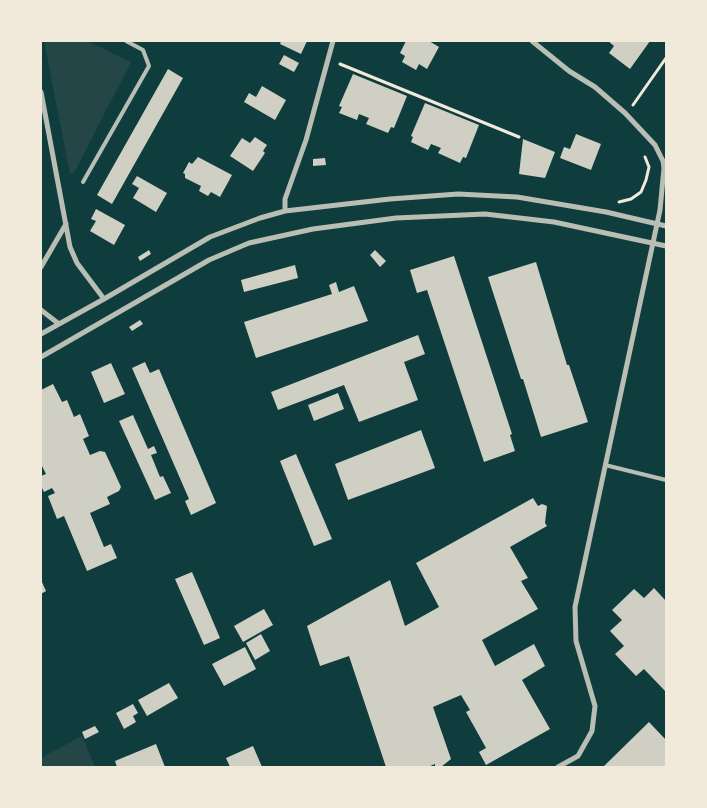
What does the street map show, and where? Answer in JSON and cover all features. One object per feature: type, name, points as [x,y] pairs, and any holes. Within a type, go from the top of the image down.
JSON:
[{"type":"street","points":[[285,212],[284,199],[306,140],[333,41]]},
{"type":"street","points":[[532,41],[568,71],[594,87],[625,113],[655,145],[665,168],[663,192],[575,607],[576,641],[595,706],[592,732],[578,756],[558,767]]},
{"type":"street","points":[[41,92],[70,247],[76,263],[104,299]]},
{"type":"street","points":[[41,334],[210,237],[260,218],[285,212],[390,199],[458,194],[517,197],[606,212],[666,226]]},
{"type":"street","points":[[41,357],[209,260],[249,243],[313,229],[396,218],[485,214],[554,222],[666,246]]},
{"type":"street","points":[[41,267],[67,224]]},
{"type":"street","points":[[41,310],[59,324]]},
{"type":"lane","points":[[83,182],[149,66],[143,50],[126,41]]},
{"type":"lane","points":[[605,465],[666,480]]},
{"type":"path","points":[[633,106],[666,58]]},
{"type":"path","points":[[328,59],[519,137]]},
{"type":"path","points":[[611,199],[619,202],[631,199],[640,192],[646,180],[649,167],[643,152]]},
{"type":"shaded area","points":[[44,41],[87,41],[131,62],[74,173],[70,174]]},
{"type":"shaded area","points":[[82,736],[95,767],[41,767],[41,758]]},
{"type":"building","points":[[281,41],[307,41],[301,54],[280,44]]},
{"type":"building","points":[[406,41],[429,41],[439,47],[427,69],[419,64],[416,70],[402,62],[405,56],[400,53]]},
{"type":"building","points":[[608,41],[650,41],[630,69],[609,53],[614,46]]},
{"type":"building","points":[[284,55],[299,63],[294,72],[279,64]]},
{"type":"building","points":[[168,69],[183,78],[112,204],[97,195]]},
{"type":"building","points":[[353,74],[407,96],[394,128],[391,127],[388,133],[366,124],[369,118],[359,114],[357,120],[339,113],[342,107],[339,106]]},
{"type":"building","points":[[262,86],[286,100],[275,120],[244,102],[249,93],[256,97]]},
{"type":"building","points":[[425,103],[479,125],[466,158],[463,157],[460,163],[438,153],[441,148],[431,144],[428,150],[411,142],[413,137],[411,136]]},
{"type":"building","points":[[576,134],[601,144],[591,170],[560,158],[564,147],[570,149]]},
{"type":"building","points":[[255,137],[267,145],[263,151],[265,153],[253,171],[230,156],[242,138],[250,143]]},
{"type":"building","points":[[523,139],[555,152],[545,178],[519,174]]},
{"type":"building","points":[[198,157],[232,175],[220,197],[211,192],[208,196],[199,191],[201,186],[185,178],[183,173],[189,162],[192,164]]},
{"type":"building","points":[[325,158],[326,165],[313,166],[313,159]]},
{"type":"building","points":[[137,176],[167,193],[156,212],[133,198],[139,188],[132,184]]},
{"type":"building","points":[[96,209],[125,225],[114,245],[90,231],[96,221],[91,219]]},
{"type":"building","points":[[149,250],[151,254],[140,261],[138,257]]},
{"type":"building","points":[[375,250],[386,261],[380,267],[370,255]]},
{"type":"building","points":[[454,256],[512,434],[510,435],[515,451],[484,462],[427,290],[417,293],[410,270]]},
{"type":"building","points":[[536,262],[567,365],[569,365],[588,422],[541,437],[488,277]]},
{"type":"building","points":[[295,265],[298,278],[244,292],[241,280]]},
{"type":"building","points":[[336,282],[339,292],[354,286],[368,321],[256,358],[244,322],[332,294],[329,285]]},
{"type":"building","points":[[140,320],[143,324],[132,331],[129,327]]},
{"type":"building","points":[[418,335],[425,354],[404,362],[418,400],[359,422],[344,385],[278,410],[271,392]]},
{"type":"building","points":[[145,362],[150,373],[159,369],[216,503],[191,515],[185,501],[189,499],[132,368]]},
{"type":"building","points":[[111,363],[125,394],[104,403],[91,372]]},
{"type":"building","points":[[53,384],[62,402],[67,400],[74,417],[80,414],[89,436],[83,439],[90,455],[100,451],[105,452],[121,487],[119,491],[107,497],[110,504],[90,513],[104,547],[111,544],[117,558],[87,571],[64,516],[57,519],[48,496],[55,493],[52,488],[44,492],[41,486],[41,476],[46,474],[41,464],[41,390]]},
{"type":"building","points":[[338,393],[344,409],[314,421],[308,405]]},
{"type":"building","points":[[133,415],[148,449],[154,446],[157,453],[151,455],[160,477],[163,476],[171,493],[155,500],[119,421]]},
{"type":"building","points":[[421,430],[435,468],[348,500],[335,464]]},
{"type":"building","points":[[296,454],[332,539],[314,546],[280,461]]},
{"type":"building","points":[[533,498],[538,506],[542,504],[547,506],[545,523],[547,526],[510,547],[528,578],[521,581],[538,609],[482,640],[495,666],[534,644],[545,666],[522,680],[550,729],[486,765],[479,752],[486,748],[466,712],[470,710],[461,695],[433,707],[451,759],[441,767],[435,767],[435,764],[428,767],[386,767],[349,656],[320,666],[307,626],[390,580],[405,626],[439,607],[416,563]]},
{"type":"building","points":[[192,572],[220,638],[204,645],[175,579]]},
{"type":"building","points":[[41,580],[46,591],[41,594]]},
{"type":"building","points":[[654,588],[666,601],[666,692],[644,669],[636,676],[615,654],[624,646],[610,631],[622,620],[612,610],[634,589],[644,598]]},
{"type":"building","points":[[264,609],[273,625],[243,642],[234,626]]},
{"type":"building","points":[[261,634],[270,651],[255,660],[246,643]]},
{"type":"building","points":[[245,647],[256,669],[224,686],[212,664]]},
{"type":"building","points":[[169,683],[178,698],[147,716],[138,700]]},
{"type":"building","points":[[133,704],[138,713],[133,716],[136,722],[124,729],[116,713]]},
{"type":"building","points":[[649,722],[666,740],[666,767],[603,767]]},
{"type":"building","points":[[95,726],[99,732],[85,739],[82,732]]},
{"type":"building","points":[[156,744],[165,767],[117,767],[115,761]]},
{"type":"building","points":[[253,746],[262,767],[230,767],[226,758]]}]
